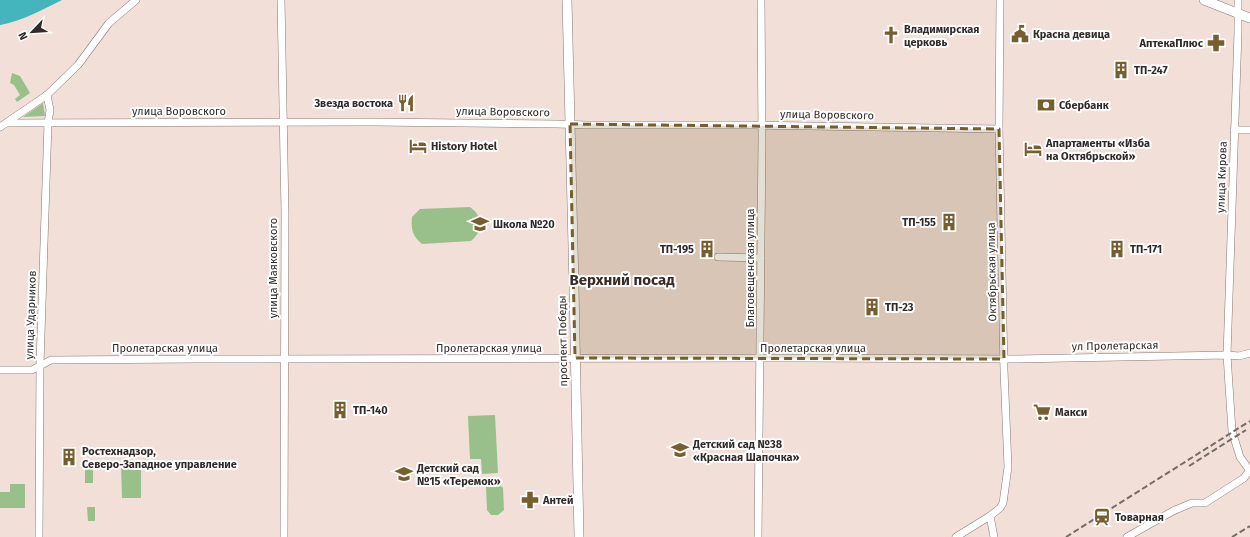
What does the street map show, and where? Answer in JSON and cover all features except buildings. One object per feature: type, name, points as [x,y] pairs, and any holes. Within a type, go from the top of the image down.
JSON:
[{"type":"main road","name":"проспект Победы","points":[[567,0],[579,537]]},
{"type":"main road","points":[[1204,0],[1250,18]]},
{"type":"street","points":[[0,127],[47,94],[78,65],[109,23],[136,0]]},
{"type":"street","name":"улица Маяковского","points":[[282,0],[285,213],[284,537]]},
{"type":"street","name":"Благовещенская улица","points":[[758,537],[761,358],[761,0]]},
{"type":"street","name":"Октябрьская улица","points":[[956,537],[1000,508],[1003,503],[1008,467],[999,129],[1000,0]]},
{"type":"street","name":"улица Кирова","points":[[1238,0],[1227,355],[1232,432],[1240,458],[1249,471]]},
{"type":"street","name":"улица Ударников","points":[[39,537],[40,364],[48,123],[50,110],[47,94]]},
{"type":"street","name":"улица Воровского","points":[[7,123],[284,122],[570,124],[587,126],[762,125],[999,129]]},
{"type":"street","points":[[1234,130],[1250,130]]},
{"type":"street","points":[[718,257],[761,258]]},
{"type":"street","name":"ул Пролетарская","points":[[1004,359],[1239,356],[1250,353]]},
{"type":"street","name":"Пролетарская улица","points":[[0,370],[32,370],[40,364],[51,360],[575,358],[1004,359]]},
{"type":"street","points":[[1127,537],[1192,502],[1205,503],[1244,478],[1249,471]]},
{"type":"street","points":[[990,516],[994,537]]},
{"type":"highlighted area","points":[[570,124],[999,129],[1004,359],[575,358]]},
{"type":"green space","points":[[12,73],[20,76],[30,93],[17,102],[15,99],[20,95],[14,85],[10,83]]},
{"type":"green space","points":[[43,103],[45,116],[23,117]]},
{"type":"green space","points":[[470,207],[475,211],[480,220],[480,228],[478,233],[471,241],[422,244],[414,235],[412,229],[412,217],[420,209]]},
{"type":"green space","points":[[495,415],[498,473],[482,474],[481,459],[470,459],[468,416]]},
{"type":"green space","points":[[85,461],[93,461],[93,483],[85,483]]},
{"type":"green space","points":[[121,463],[141,463],[141,498],[122,498]]},
{"type":"green space","points":[[492,482],[498,483],[503,488],[504,510],[498,515],[491,515],[487,510],[486,487]]},
{"type":"green space","points":[[10,484],[25,484],[25,508],[0,508],[0,492],[10,492]]},
{"type":"green space","points":[[87,507],[95,507],[95,521],[88,521]]},
{"type":"water","points":[[0,0],[62,0],[24,18],[0,25]]},
{"type":"railway","points":[[1066,537],[1250,421]]},
{"type":"railway","points":[[1189,466],[1246,430]]},
{"type":"railway","points":[[1232,537],[1250,526]]},
{"type":"place","name":"Красна девица","points":[[1020,34]]},
{"type":"place","name":"Владимирская церковь","points":[[891,35]]},
{"type":"place","name":"АптекаПлюс","points":[[1216,43]]},
{"type":"place","name":"ТП-247","points":[[1121,70]]},
{"type":"place","name":"Звезда востока","points":[[406,103]]},
{"type":"place","name":"Сбербанк","points":[[1046,105]]},
{"type":"place","name":"History Hotel","points":[[418,146]]},
{"type":"place","name":"Апартаменты «Изба на Октябрьской»","points":[[1033,149]]},
{"type":"place","name":"ТП-155","points":[[949,222]]},
{"type":"place","name":"Школа №20","points":[[480,224]]},
{"type":"place","name":"ТП-195","points":[[707,249]]},
{"type":"place","name":"ТП-171","points":[[1117,249]]},
{"type":"place","name":"ТП-23","points":[[872,307]]},
{"type":"place","name":"ТП-140","points":[[340,410]]},
{"type":"place","name":"Макси","points":[[1042,412]]},
{"type":"place","name":"Детский сад №38 «Красная Шапочка»","points":[[680,450]]},
{"type":"place","name":"Ростехнадзор, Северо-Западное управление","points":[[69,457]]},
{"type":"place","name":"Детский сад №15 «Теремок»","points":[[404,474]]},
{"type":"place","name":"Антей","points":[[530,500]]},
{"type":"place","name":"Товарная","points":[[1102,517]]},
{"type":"district","name":"Верхний посад","points":[[622,280]]}]
